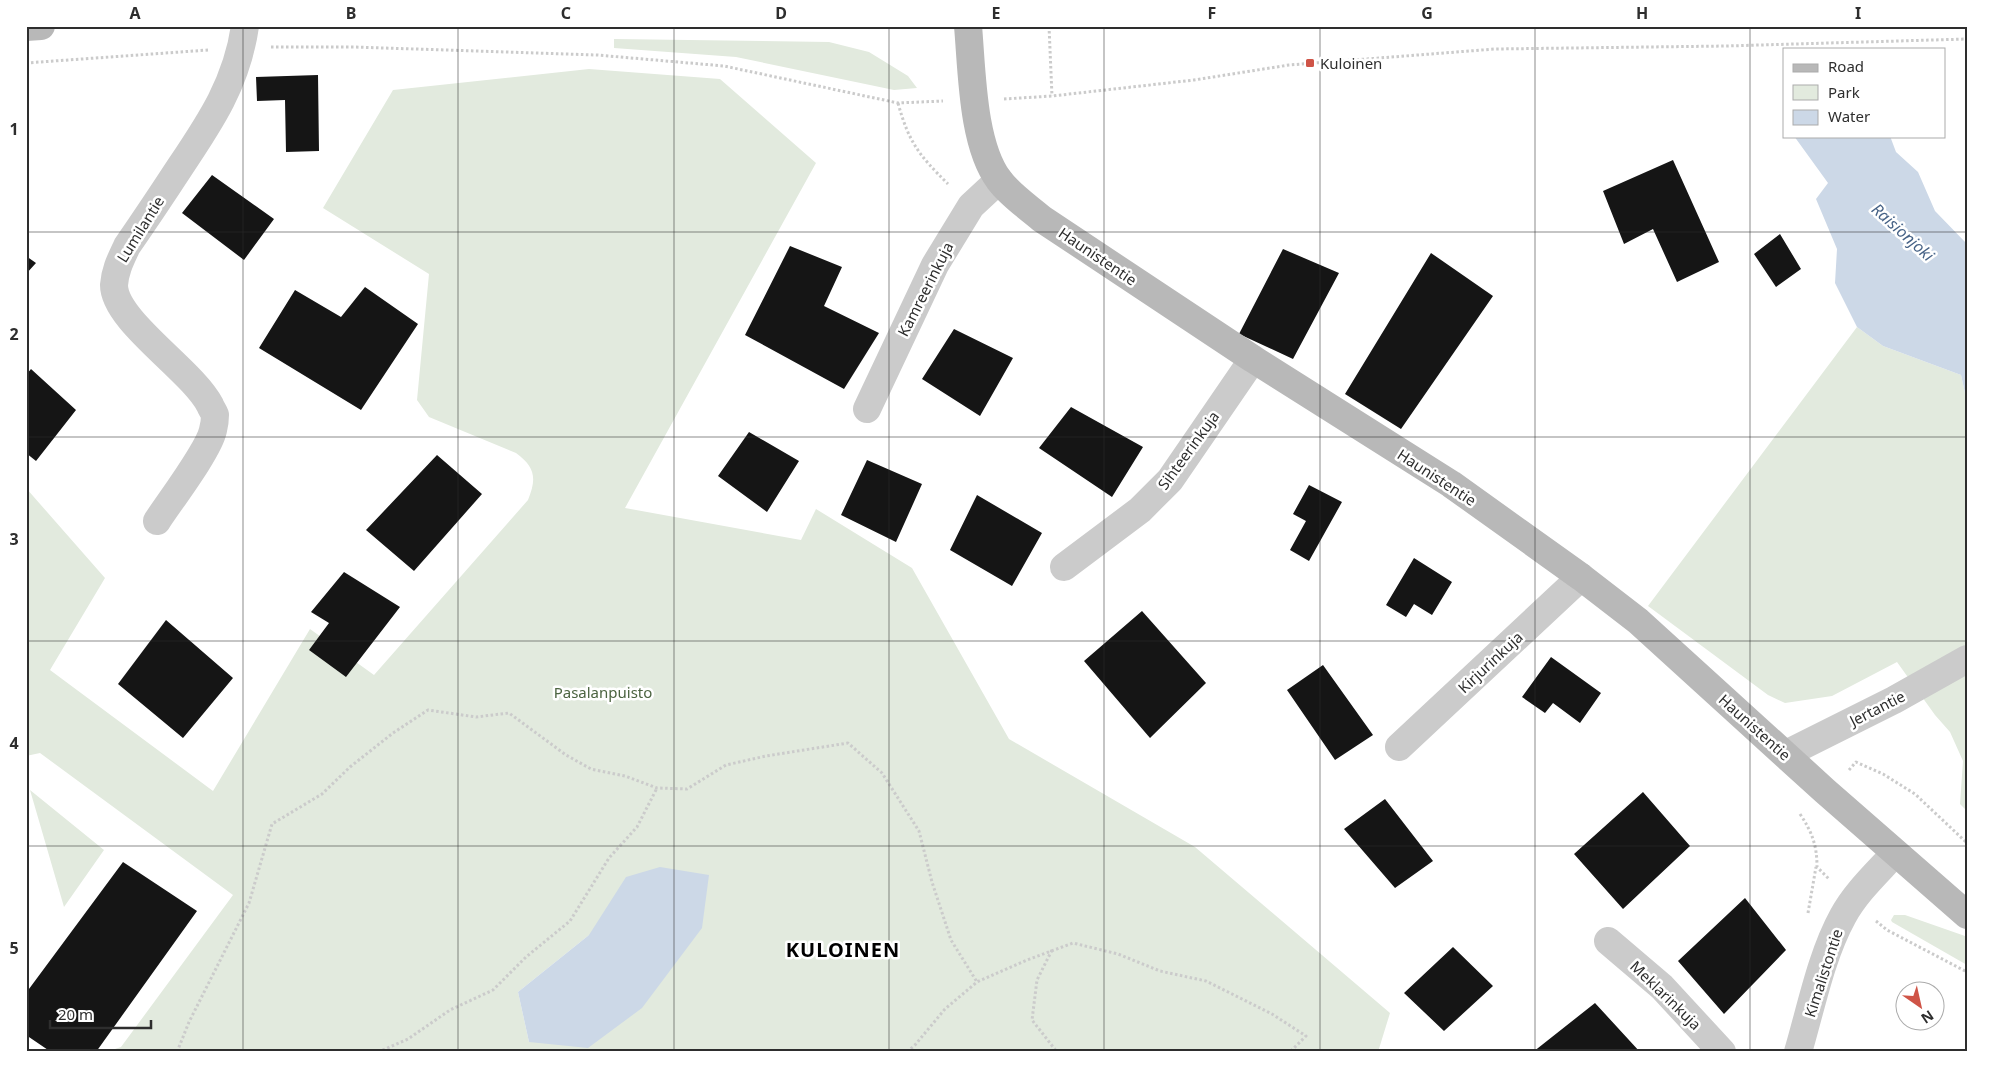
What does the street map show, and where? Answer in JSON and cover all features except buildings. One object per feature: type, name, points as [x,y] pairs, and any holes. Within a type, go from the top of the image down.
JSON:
[{"type":"street","points":[[26,27],[41,26]]},
{"type":"street","name":"Haunistentie","points":[[968,26],[974,100],[980,135],[999,180],[1042,219],[1253,359],[1451,484],[1581,577],[1638,621],[1894,853],[1967,915]]},
{"type":"street","name":"Lumilantie","points":[[157,520],[204,450],[213,432],[215,415],[199,388],[133,322],[120,306],[114,287],[117,266],[128,246],[212,119],[231,83],[244,37]]},
{"type":"street","name":"Kamreerinkuja","points":[[867,409],[935,265],[972,206],[999,180]]},
{"type":"street","name":"Sihteerinkuja","points":[[1064,567],[1140,510],[1170,480],[1253,359]]},
{"type":"street","name":"Kirjurinkuja","points":[[1400,746],[1581,577]]},
{"type":"street","name":"Jertantie","points":[[1786,754],[1894,700],[1967,659]]},
{"type":"street","name":"Kimalistontie","points":[[1798,1052],[1828,950],[1842,917],[1852,900],[1894,853]]},
{"type":"street","name":"Meklarinkuja","points":[[1608,941],[1662,987],[1722,1052]]},
{"type":"path","points":[[1049,26],[1052,96],[1194,80],[1289,65],[1495,49],[1726,46],[1967,39]]},
{"type":"path","points":[[26,63],[244,37],[354,47],[626,58],[724,66],[898,103]]},
{"type":"path","points":[[177,1052],[188,1022],[249,903],[272,824],[322,794],[350,767],[393,733],[428,710],[476,717],[509,713],[566,755],[591,769],[625,776],[657,788],[686,789],[726,765],[766,756],[848,743],[882,773],[919,831],[932,882],[951,940],[977,982]]},
{"type":"path","points":[[1856,762],[1883,774],[1915,794],[1967,843]]},
{"type":"path","points":[[378,1052],[408,1039],[450,1010],[493,990],[526,957],[570,921],[610,858],[637,827],[657,788]]},
{"type":"path","points":[[907,1052],[945,1009],[977,982],[1073,943],[1118,954],[1160,971],[1206,981],[1272,1014],[1306,1036],[1290,1052]]},
{"type":"path","points":[[1052,950],[1037,980],[1032,1020],[1057,1052]]},
{"type":"green space","points":[[614,39],[829,42],[869,52],[908,76],[917,88],[894,90],[736,57],[614,48]]},
{"type":"green space","name":"Pasalanpuisto","points":[[589,69],[720,79],[816,163],[625,508],[801,540],[816,509],[912,568],[1009,739],[1195,847],[1390,1013],[1378,1052],[106,1052],[121,1047],[233,895],[40,753],[26,756],[26,488],[105,578],[50,670],[213,791],[310,629],[374,675],[528,500],[531,492],[533,474],[531,468],[516,453],[429,417],[417,400],[429,274],[323,208],[393,90]],"holes":[[[589,935],[529,1042],[518,992]]]},
{"type":"green space","points":[[1857,327],[1883,346],[1961,375],[1967,402],[1967,811],[1960,804],[1963,761],[1950,732],[1935,715],[1897,662],[1832,696],[1785,703],[1768,695],[1648,606]]},
{"type":"green space","points":[[30,790],[104,850],[64,907]]},
{"type":"green space","points":[[1894,915],[1905,915],[1965,936],[1967,938],[1967,965],[1892,922],[1891,920]]},
{"type":"water","name":"Raisionjoki","points":[[1795,138],[1891,138],[1896,152],[1918,172],[1935,211],[1967,244],[1967,402],[1961,375],[1883,346],[1857,327],[1835,283],[1837,249],[1816,199],[1828,183]]},
{"type":"water","points":[[660,867],[709,875],[702,928],[642,1008],[588,1048],[529,1042],[518,992],[589,935],[626,877]]},
{"type":"pier","points":[[1766,26],[1844,26],[1848,48],[1783,48],[1783,54],[1768,54]]},
{"type":"place","name":"Kuloinen","points":[[1310,63]]},
{"type":"district","name":"KULOINEN","points":[[843,949]]}]
